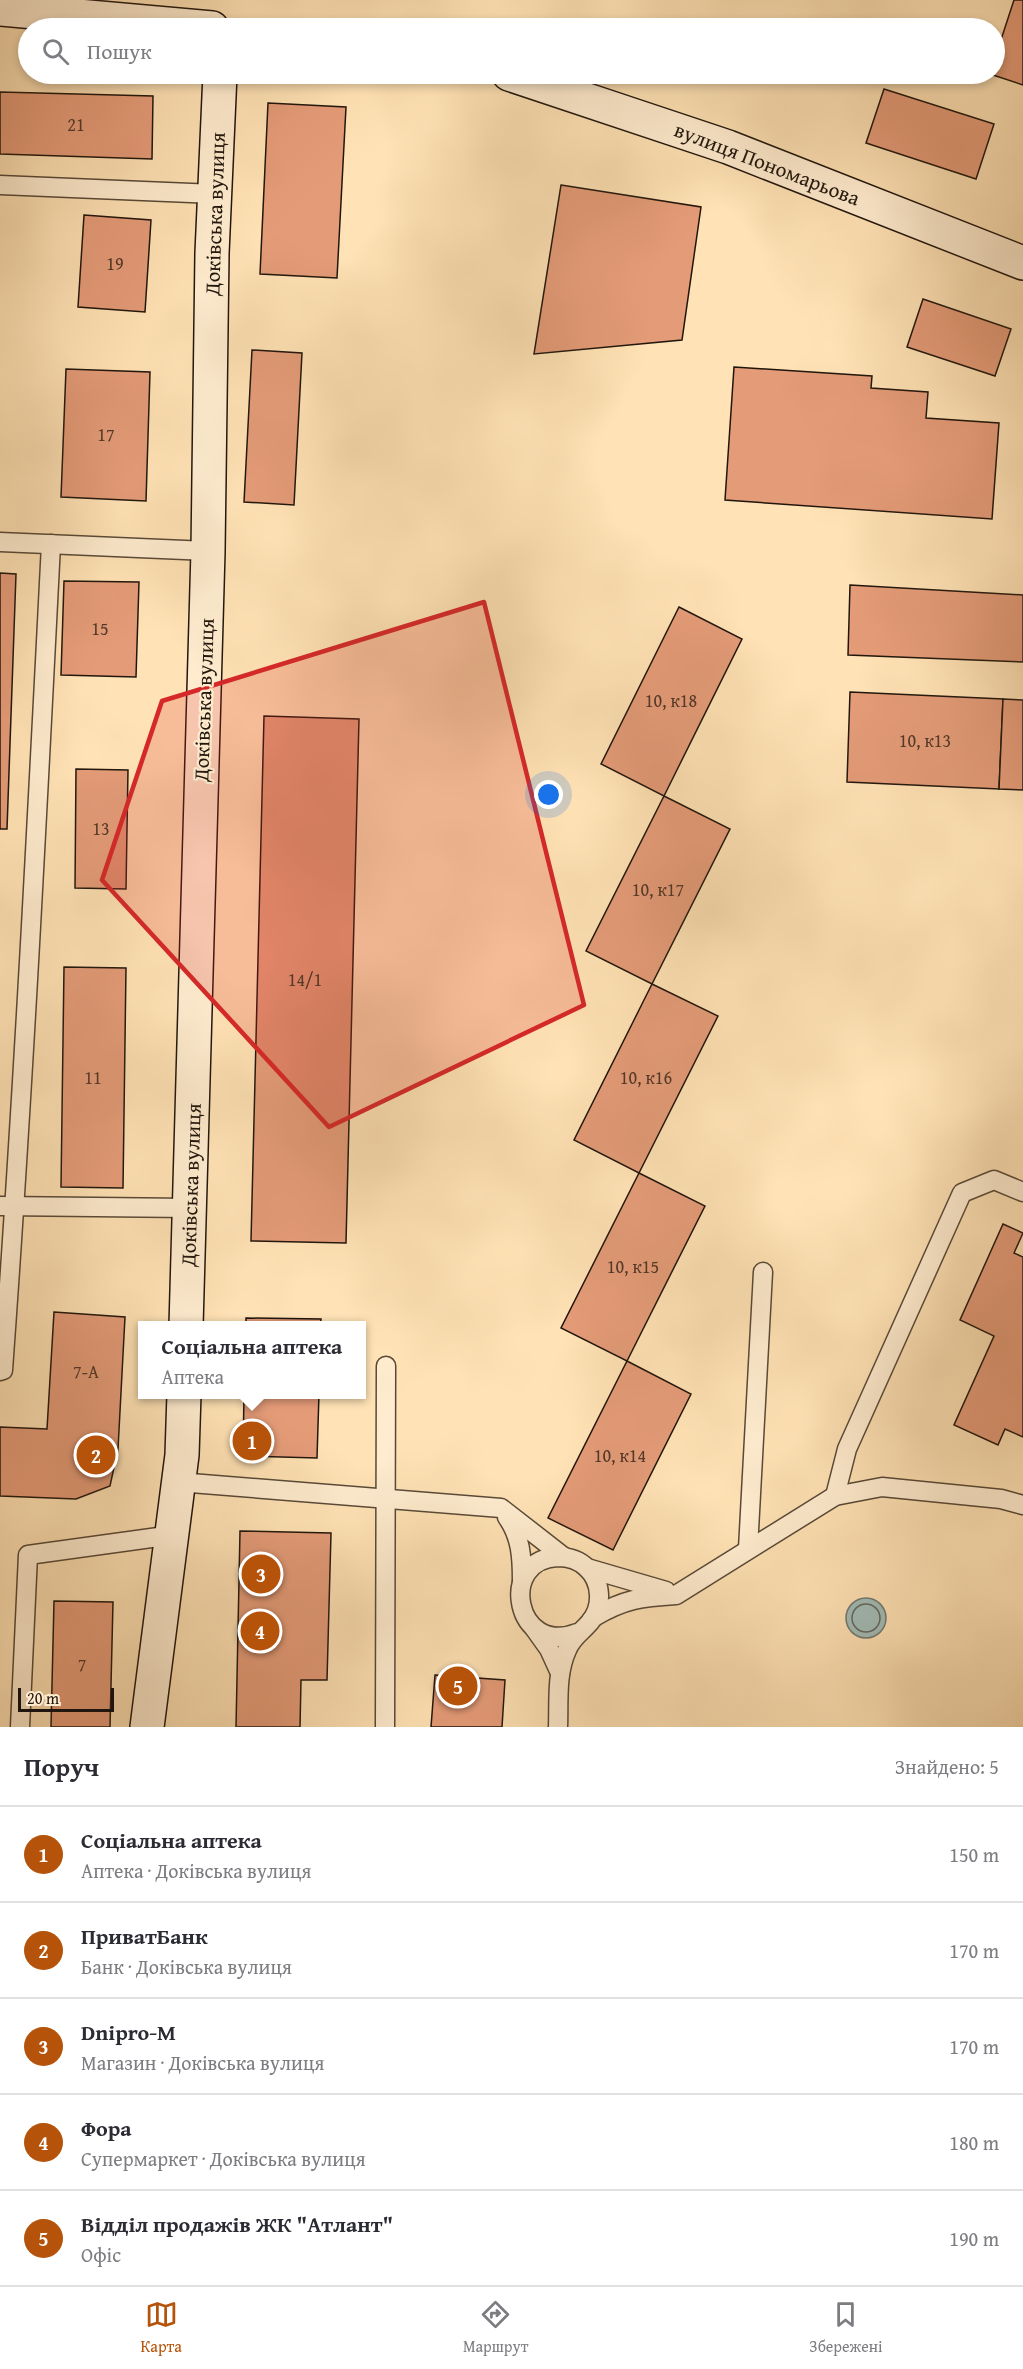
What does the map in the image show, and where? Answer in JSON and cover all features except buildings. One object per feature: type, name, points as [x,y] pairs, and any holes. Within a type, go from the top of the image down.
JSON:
[{"type":"street","points":[[0,9],[100,18]]},
{"type":"street","name":"Доківська вулиця","points":[[186,1321],[220,84]]},
{"type":"street","name":"вулиця Пономарьова","points":[[539,84],[728,147],[1023,263]]},
{"type":"street","points":[[147,1727],[182,1455],[184,1399]]},
{"type":"lane","points":[[0,185],[215,194]]},
{"type":"lane","points":[[0,542],[208,550]]},
{"type":"lane","points":[[0,1371],[3,1370],[8,1206],[51,544]]},
{"type":"lane","points":[[835,1496],[847,1449],[963,1193],[994,1180],[1023,1192]]},
{"type":"lane","points":[[8,1206],[190,1208]]},
{"type":"lane","points":[[748,1549],[763,1272]]},
{"type":"lane","points":[[385,1727],[386,1366]]},
{"type":"lane","points":[[178,1482],[501,1508],[564,1557],[577,1561],[587,1568],[595,1578],[599,1590],[599,1603],[594,1617]]},
{"type":"lane","points":[[558,1727],[560,1673],[567,1650],[577,1633],[594,1617],[618,1603],[676,1594],[835,1496],[882,1487],[1001,1499],[1023,1505]]},
{"type":"lane","points":[[501,1508],[513,1526],[521,1547],[520,1606],[525,1618],[549,1649],[560,1673]]},
{"type":"lane","points":[[20,1727],[28,1555],[172,1535]]},
{"type":"lane","points":[[522,1581],[540,1562],[564,1557]]},
{"type":"lane","points":[[587,1568],[676,1594]]},
{"type":"lane","points":[[533,1628],[556,1637],[577,1633]]},
{"type":"highlighted area","points":[[484,602],[584,1005],[329,1127],[102,880],[162,701]]},
{"type":"water","points":[[866,1598],[880,1604],[886,1618],[880,1632],[866,1638],[852,1632],[846,1618],[852,1604]]},
{"type":"place","name":"Соціальна аптека","points":[[252,1441]]},
{"type":"place","name":"ПриватБанк","points":[[96,1455]]},
{"type":"place","name":"Dnipro-M","points":[[261,1574]]},
{"type":"place","name":"Фора","points":[[260,1631]]},
{"type":"place","name":"Відділ продажів ЖК \"Атлант\"","points":[[458,1686]]}]
